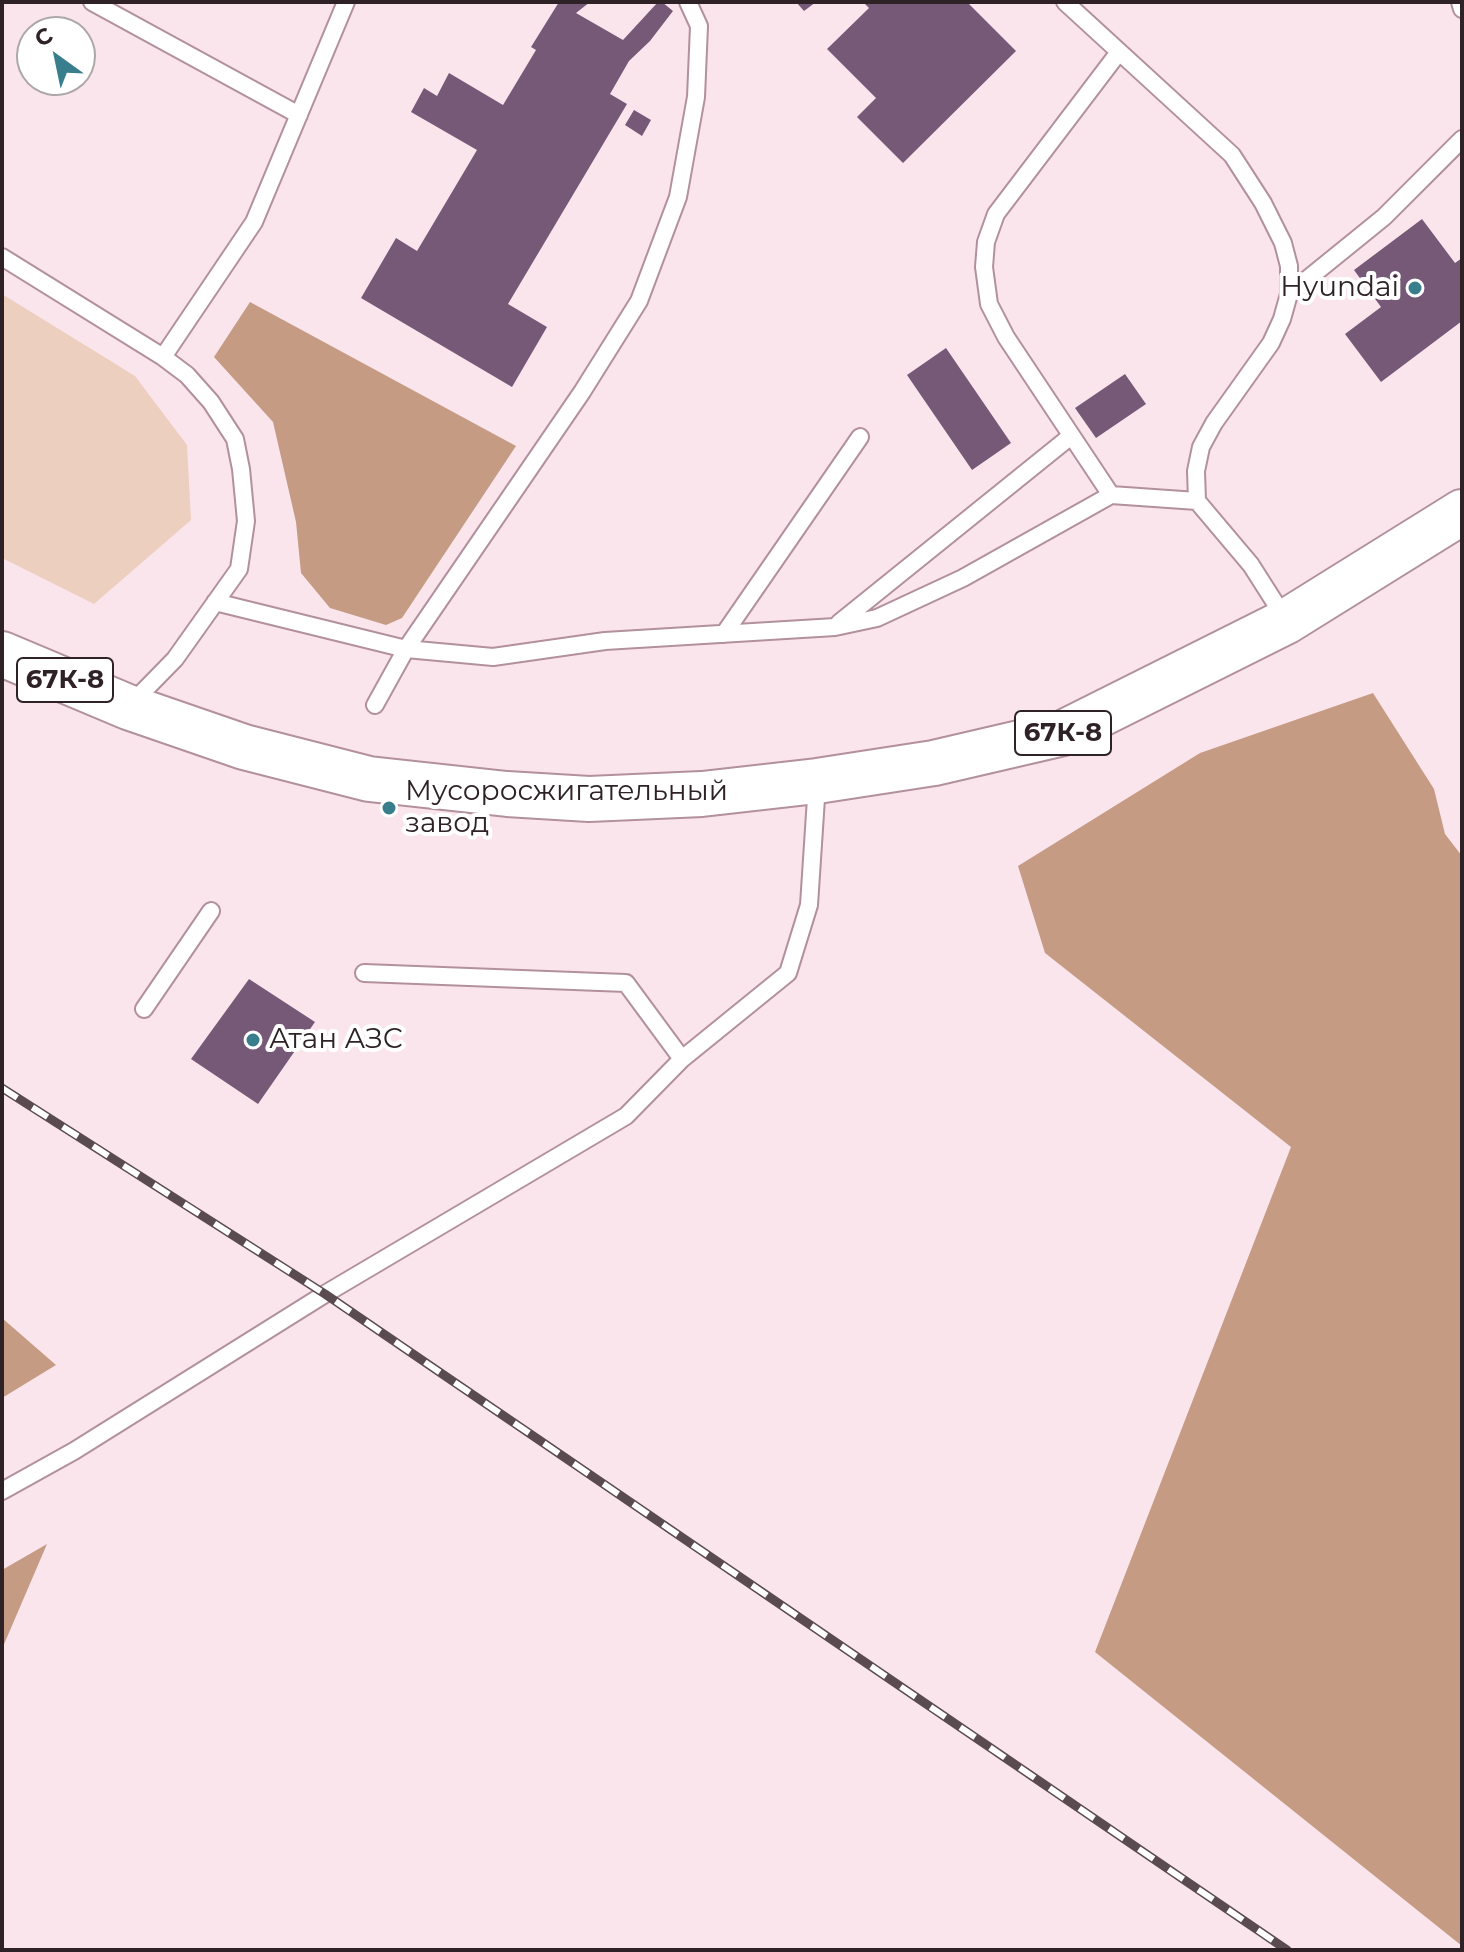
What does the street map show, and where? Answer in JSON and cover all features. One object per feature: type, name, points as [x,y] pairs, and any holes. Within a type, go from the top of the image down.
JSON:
[{"type":"main road","name":"67К-8","points":[[2,654],[128,707],[244,747],[369,779],[507,794],[589,799],[702,794],[934,763],[1063,733],[1287,621],[1462,512]]},
{"type":"lane","points":[[92,2],[299,115]]},
{"type":"lane","points":[[163,357],[254,222],[346,2]]},
{"type":"lane","points":[[375,705],[406,649],[582,392],[639,301],[678,197],[696,97],[699,26],[688,2]]},
{"type":"lane","points":[[1065,2],[1232,155],[1263,203],[1283,243],[1289,266],[1289,294],[1282,319],[1271,343],[1214,423],[1201,447],[1196,471],[1197,501],[1251,565],[1287,621]]},
{"type":"lane","points":[[1460,2],[1462,9]]},
{"type":"lane","points":[[1111,495],[1006,337],[989,304],[984,267],[986,242],[996,214],[1119,52]]},
{"type":"lane","points":[[1289,294],[1388,223],[1462,139]]},
{"type":"lane","points":[[2,257],[187,375],[211,402],[235,439],[246,521],[239,569],[175,659],[128,707]]},
{"type":"lane","points":[[835,627],[1071,436]]},
{"type":"lane","points":[[724,634],[860,437]]},
{"type":"lane","points":[[215,602],[406,649],[493,657],[605,641],[835,627],[877,618],[963,578],[1111,495],[1197,501]]},
{"type":"lane","points":[[2,1491],[74,1451],[325,1294],[626,1116],[682,1059],[788,973],[809,905],[817,781]]},
{"type":"lane","points":[[144,1009],[211,911]]},
{"type":"lane","points":[[364,973],[626,983],[682,1059]]},
{"type":"shaded area","points":[[2,294],[135,376],[187,445],[191,520],[94,604],[2,558]]},
{"type":"shaded area","points":[[250,302],[516,446],[402,618],[386,625],[330,608],[301,573],[296,522],[273,422],[214,357]]},
{"type":"shaded area","points":[[1373,693],[1434,789],[1445,834],[1462,856],[1462,1946],[1095,1652],[1291,1147],[1045,953],[1018,866],[1200,753]]},
{"type":"shaded area","points":[[2,1318],[56,1365],[2,1398]]},
{"type":"shaded area","points":[[47,1544],[2,1649],[2,1570]]},
{"type":"building","points":[[559,2],[590,2],[576,13],[623,40],[658,2],[673,11],[650,41],[629,61],[610,94],[627,104],[508,304],[547,327],[512,387],[361,298],[396,238],[417,251],[477,150],[411,112],[424,88],[437,96],[449,73],[503,105],[536,50],[531,47]]},
{"type":"building","points":[[796,2],[816,2],[804,11]]},
{"type":"building","points":[[863,2],[967,2],[1016,51],[903,163],[857,117],[876,98],[827,49],[869,8]]},
{"type":"building","points":[[634,110],[651,120],[642,136],[625,125]]},
{"type":"building","name":"Hyundai","points":[[1422,219],[1455,263],[1462,258],[1462,321],[1381,382],[1345,334],[1381,307],[1354,270]]},
{"type":"building","points":[[946,348],[1011,443],[972,470],[907,375]]},
{"type":"building","points":[[1125,374],[1146,404],[1096,438],[1075,408]]},
{"type":"building","name":"Атан АЗС","points":[[249,979],[315,1022],[258,1104],[191,1059]]},
{"type":"railway","points":[[2,1088],[325,1294],[1287,1950]]},
{"type":"place","name":"Hyundai","points":[[1415,288]]},
{"type":"place","name":"Мусоросжигательный завод","points":[[389,808]]},
{"type":"place","name":"Атан АЗС","points":[[253,1040]]}]
